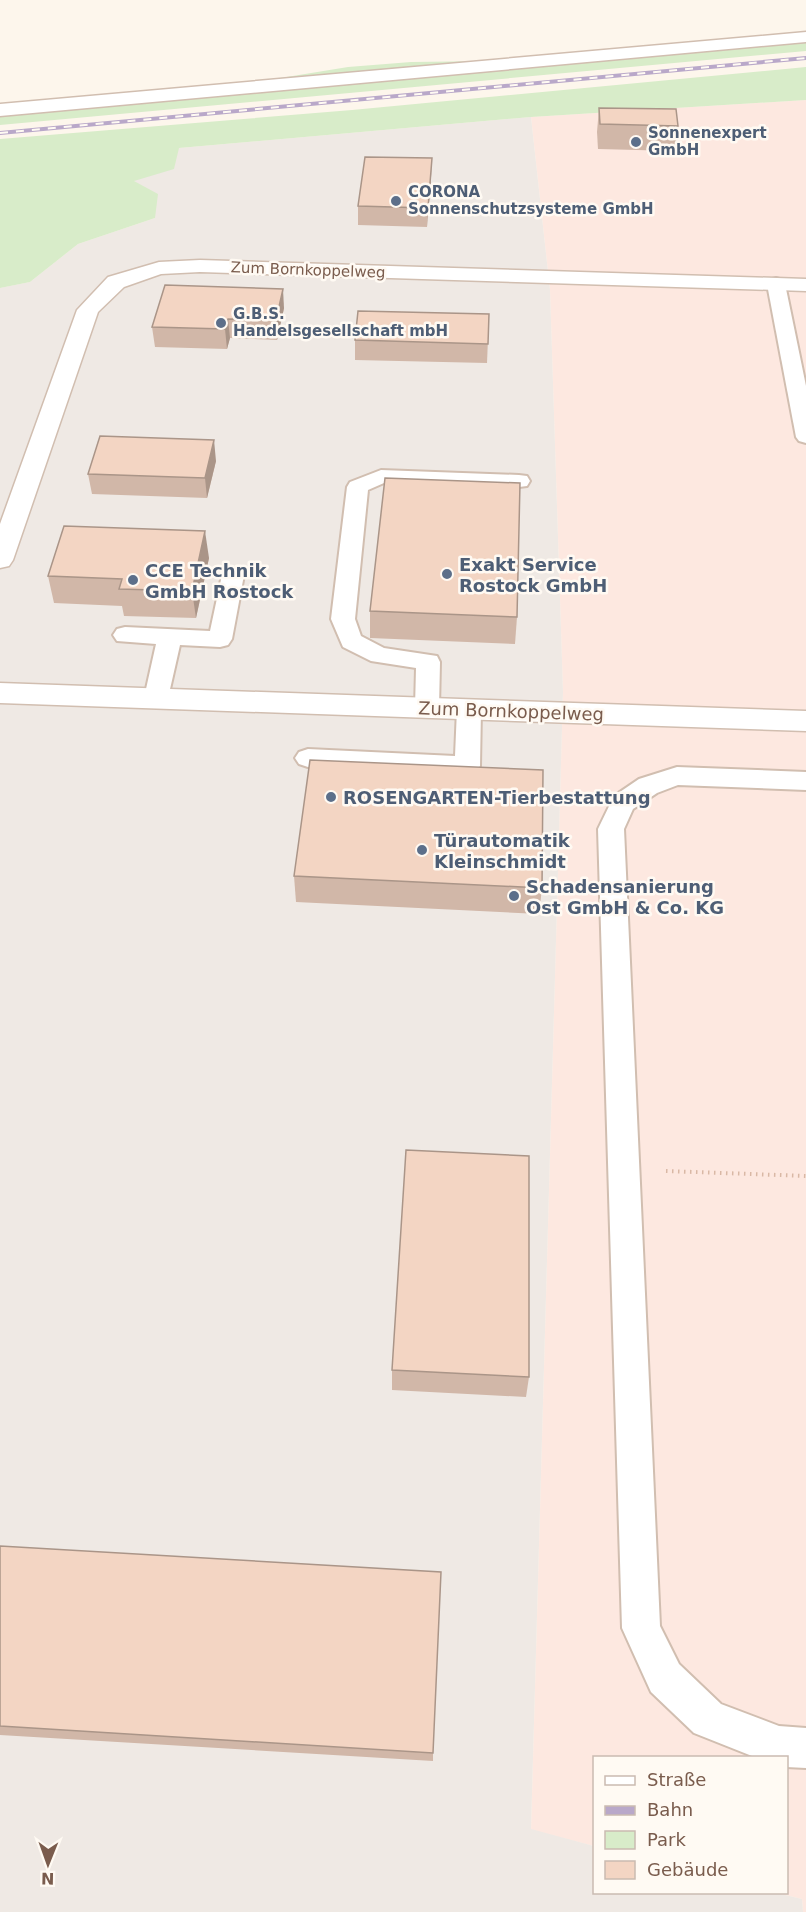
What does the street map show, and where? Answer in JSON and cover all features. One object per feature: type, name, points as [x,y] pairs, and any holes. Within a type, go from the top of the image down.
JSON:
[{"type":"street","points":[[0,110],[806,37]]},
{"type":"street","name":"Zum Bornkoppelweg","points":[[0,560],[88,310],[116,282],[159,268],[200,266],[806,285]]},
{"type":"street","name":"Zum Bornkoppelweg","points":[[0,693],[806,721]]},
{"type":"lane","points":[[776,284],[806,437]]},
{"type":"lane","points":[[427,708],[428,662],[379,655],[351,641],[343,619],[358,487],[381,476],[519,481]]},
{"type":"lane","points":[[124,635],[220,639],[233,575]]},
{"type":"lane","points":[[156,698],[170,637]]},
{"type":"lane","points":[[308,758],[467,766],[469,709]]},
{"type":"lane","points":[[806,781],[677,776],[648,786],[623,803],[611,829],[641,1628],[665,1678],[708,1719],[779,1746],[806,1748]]},
{"type":"path","points":[[622,1169],[806,1176]]},
{"type":"shaded area","points":[[806,100],[806,1912],[803,1912],[802,1899],[781,1894],[788,1894],[788,1756],[593,1756],[593,1846],[531,1830],[563,692],[550,290],[531,117]]},
{"type":"shaded area","points":[[531,117],[550,290],[563,692],[531,1829],[593,1846],[593,1894],[781,1894],[802,1899],[803,1912],[0,1912],[0,288],[30,282],[78,244],[155,218],[134,181],[179,148]]},
{"type":"green space","points":[[806,32],[806,51],[0,125],[0,105],[262,81],[348,67],[411,62],[489,61]]},
{"type":"green space","points":[[806,67],[806,100],[531,117],[179,148],[174,169],[134,181],[158,194],[155,218],[78,244],[30,282],[0,288],[0,139],[352,110]]},
{"type":"building","points":[[599,108],[676,109],[678,126],[600,124]]},
{"type":"building","points":[[365,157],[432,158],[428,208],[358,206]]},
{"type":"building","points":[[165,285],[283,289],[276,320],[228,319],[225,329],[152,327]]},
{"type":"building","points":[[358,311],[489,314],[488,344],[355,340]]},
{"type":"building","points":[[100,436],[214,440],[205,478],[88,474]]},
{"type":"building","name":"Exakt Service Rostock GmbH","points":[[385,478],[520,483],[517,617],[370,611]]},
{"type":"building","points":[[64,526],[205,531],[192,591],[119,589],[122,579],[48,576]]},
{"type":"building","name":"Türautomatik Kleinschmidt","points":[[310,760],[543,770],[542,888],[294,876]]},
{"type":"building","points":[[406,1150],[529,1156],[529,1377],[392,1370]]},
{"type":"building","points":[[0,1546],[441,1572],[433,1753],[0,1726]]},
{"type":"railway","points":[[0,133],[806,58]]},
{"type":"place","name":"Sonnenexpert GmbH","points":[[636,142]]},
{"type":"place","name":"CORONA Sonnenschutzsysteme GmbH","points":[[396,201]]},
{"type":"place","name":"G.B.S. Handelsgesellschaft mbH","points":[[221,323]]},
{"type":"place","name":"Exakt Service Rostock GmbH","points":[[447,574]]},
{"type":"place","name":"CCE Technik GmbH Rostock","points":[[133,580]]},
{"type":"place","name":"ROSENGARTEN-Tierbestattung","points":[[331,797]]},
{"type":"place","name":"Türautomatik Kleinschmidt","points":[[422,850]]},
{"type":"place","name":"Schadensanierung Ost GmbH & Co. KG","points":[[514,896]]}]
